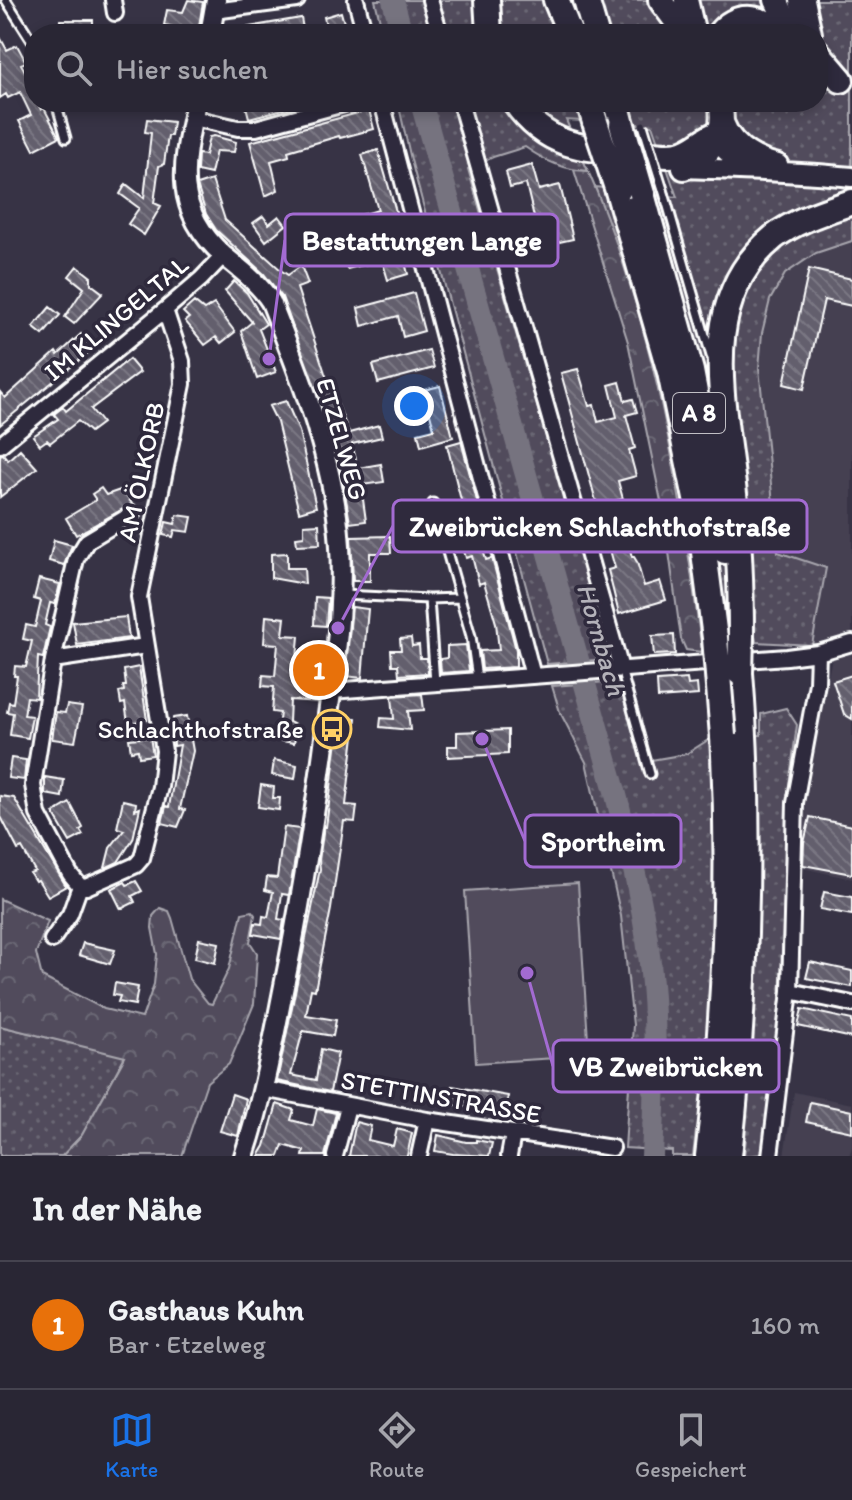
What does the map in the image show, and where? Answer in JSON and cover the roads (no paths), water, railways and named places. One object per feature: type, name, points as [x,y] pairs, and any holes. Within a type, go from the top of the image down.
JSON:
[{"type":"highway","points":[[473,0],[473,24]]},
{"type":"highway","points":[[487,0],[488,24]]},
{"type":"highway","points":[[556,0],[567,24]]},
{"type":"highway","points":[[563,0],[569,24]]},
{"type":"highway","points":[[586,0],[593,24]]},
{"type":"highway","points":[[802,0],[807,24]]},
{"type":"highway","points":[[828,63],[846,81]]},
{"type":"highway","points":[[506,112],[527,138],[560,157],[591,165],[684,168]]},
{"type":"highway","points":[[522,112],[549,136],[567,144],[672,155],[686,152],[722,121]]},
{"type":"highway","name":"A 8","points":[[592,112],[642,194]]},
{"type":"highway","name":"A 8","points":[[627,117],[642,194],[691,371],[718,507],[731,637],[733,736],[720,1145]]},
{"type":"highway","points":[[731,637],[736,508],[722,401],[719,355],[722,325],[735,286],[753,258],[775,236],[801,221],[852,202]]},
{"type":"highway","name":"A 8","points":[[731,637],[740,673],[733,736]]},
{"type":"main road","points":[[660,0],[678,24]]},
{"type":"main road","points":[[686,0],[692,24]]},
{"type":"main road","points":[[697,0],[699,24]]},
{"type":"main road","points":[[776,0],[787,24]]},
{"type":"main road","points":[[728,24],[749,18],[770,24]]},
{"type":"main road","points":[[684,168],[710,151],[722,121]]},
{"type":"street","points":[[215,5],[297,0]]},
{"type":"street","points":[[356,0],[362,24]]},
{"type":"street","points":[[430,0],[437,24]]},
{"type":"street","name":"ETZELWEG","points":[[194,112],[184,161],[185,193],[200,231],[258,285],[271,302],[321,442],[337,517],[340,595],[331,691],[295,930],[263,1089],[244,1156]]},
{"type":"street","points":[[199,112],[246,129],[312,112]]},
{"type":"street","points":[[385,112],[533,676]]},
{"type":"street","points":[[463,112],[616,670]]},
{"type":"street","points":[[722,121],[720,144],[729,154],[756,170]]},
{"type":"street","points":[[722,121],[758,158],[803,172]]},
{"type":"street","points":[[684,168],[852,177]]},
{"type":"street","name":"IM KLINGELTAL","points":[[0,445],[165,310],[224,255]]},
{"type":"street","name":"AM ÖLKORB","points":[[132,514],[87,541],[81,549],[53,660],[33,795],[38,814],[70,874],[80,886],[95,885],[136,865],[146,849],[160,787],[164,751],[140,605],[140,586],[183,384],[182,361],[165,310]]},
{"type":"street","points":[[331,691],[818,653],[852,643]]},
{"type":"street","points":[[53,660],[146,646]]},
{"type":"street","points":[[770,1156],[790,991],[795,803],[817,683],[818,653]]},
{"type":"street","points":[[52,940],[70,914],[80,886]]},
{"type":"street","points":[[790,991],[852,1004]]},
{"type":"street","name":"STETTINSTRASSE","points":[[263,1089],[427,1120],[612,1148]]},
{"type":"street","points":[[335,1156],[348,1106]]},
{"type":"street","points":[[419,1156],[427,1120]]},
{"type":"street","points":[[509,1156],[513,1134]]},
{"type":"lane","points":[[6,0],[24,28]]},
{"type":"lane","points":[[59,112],[66,138]]},
{"type":"lane","points":[[642,194],[696,301],[722,401]]},
{"type":"lane","points":[[433,503],[471,636],[478,680]]},
{"type":"lane","points":[[340,595],[458,598]]},
{"type":"lane","points":[[429,599],[435,683]]},
{"type":"lane","points":[[616,670],[650,774]]},
{"type":"waterway","name":"Hornbach","points":[[393,0],[399,24]]},
{"type":"waterway","name":"Hornbach","points":[[424,112],[615,791],[632,863],[650,960],[654,1005],[652,1156]]},
{"type":"place","name":"Bestattungen Lange","points":[[269,359]]},
{"type":"place","name":"Zweibrücken Schlachthofstraße","points":[[338,628]]},
{"type":"place","name":"Gasthaus Kuhn","points":[[319,670]]},
{"type":"place","name":"Schlachthofstraße","points":[[332,729]]},
{"type":"place","name":"Sportheim","points":[[482,739]]},
{"type":"place","name":"VB Zweibrücken","points":[[527,973]]}]
